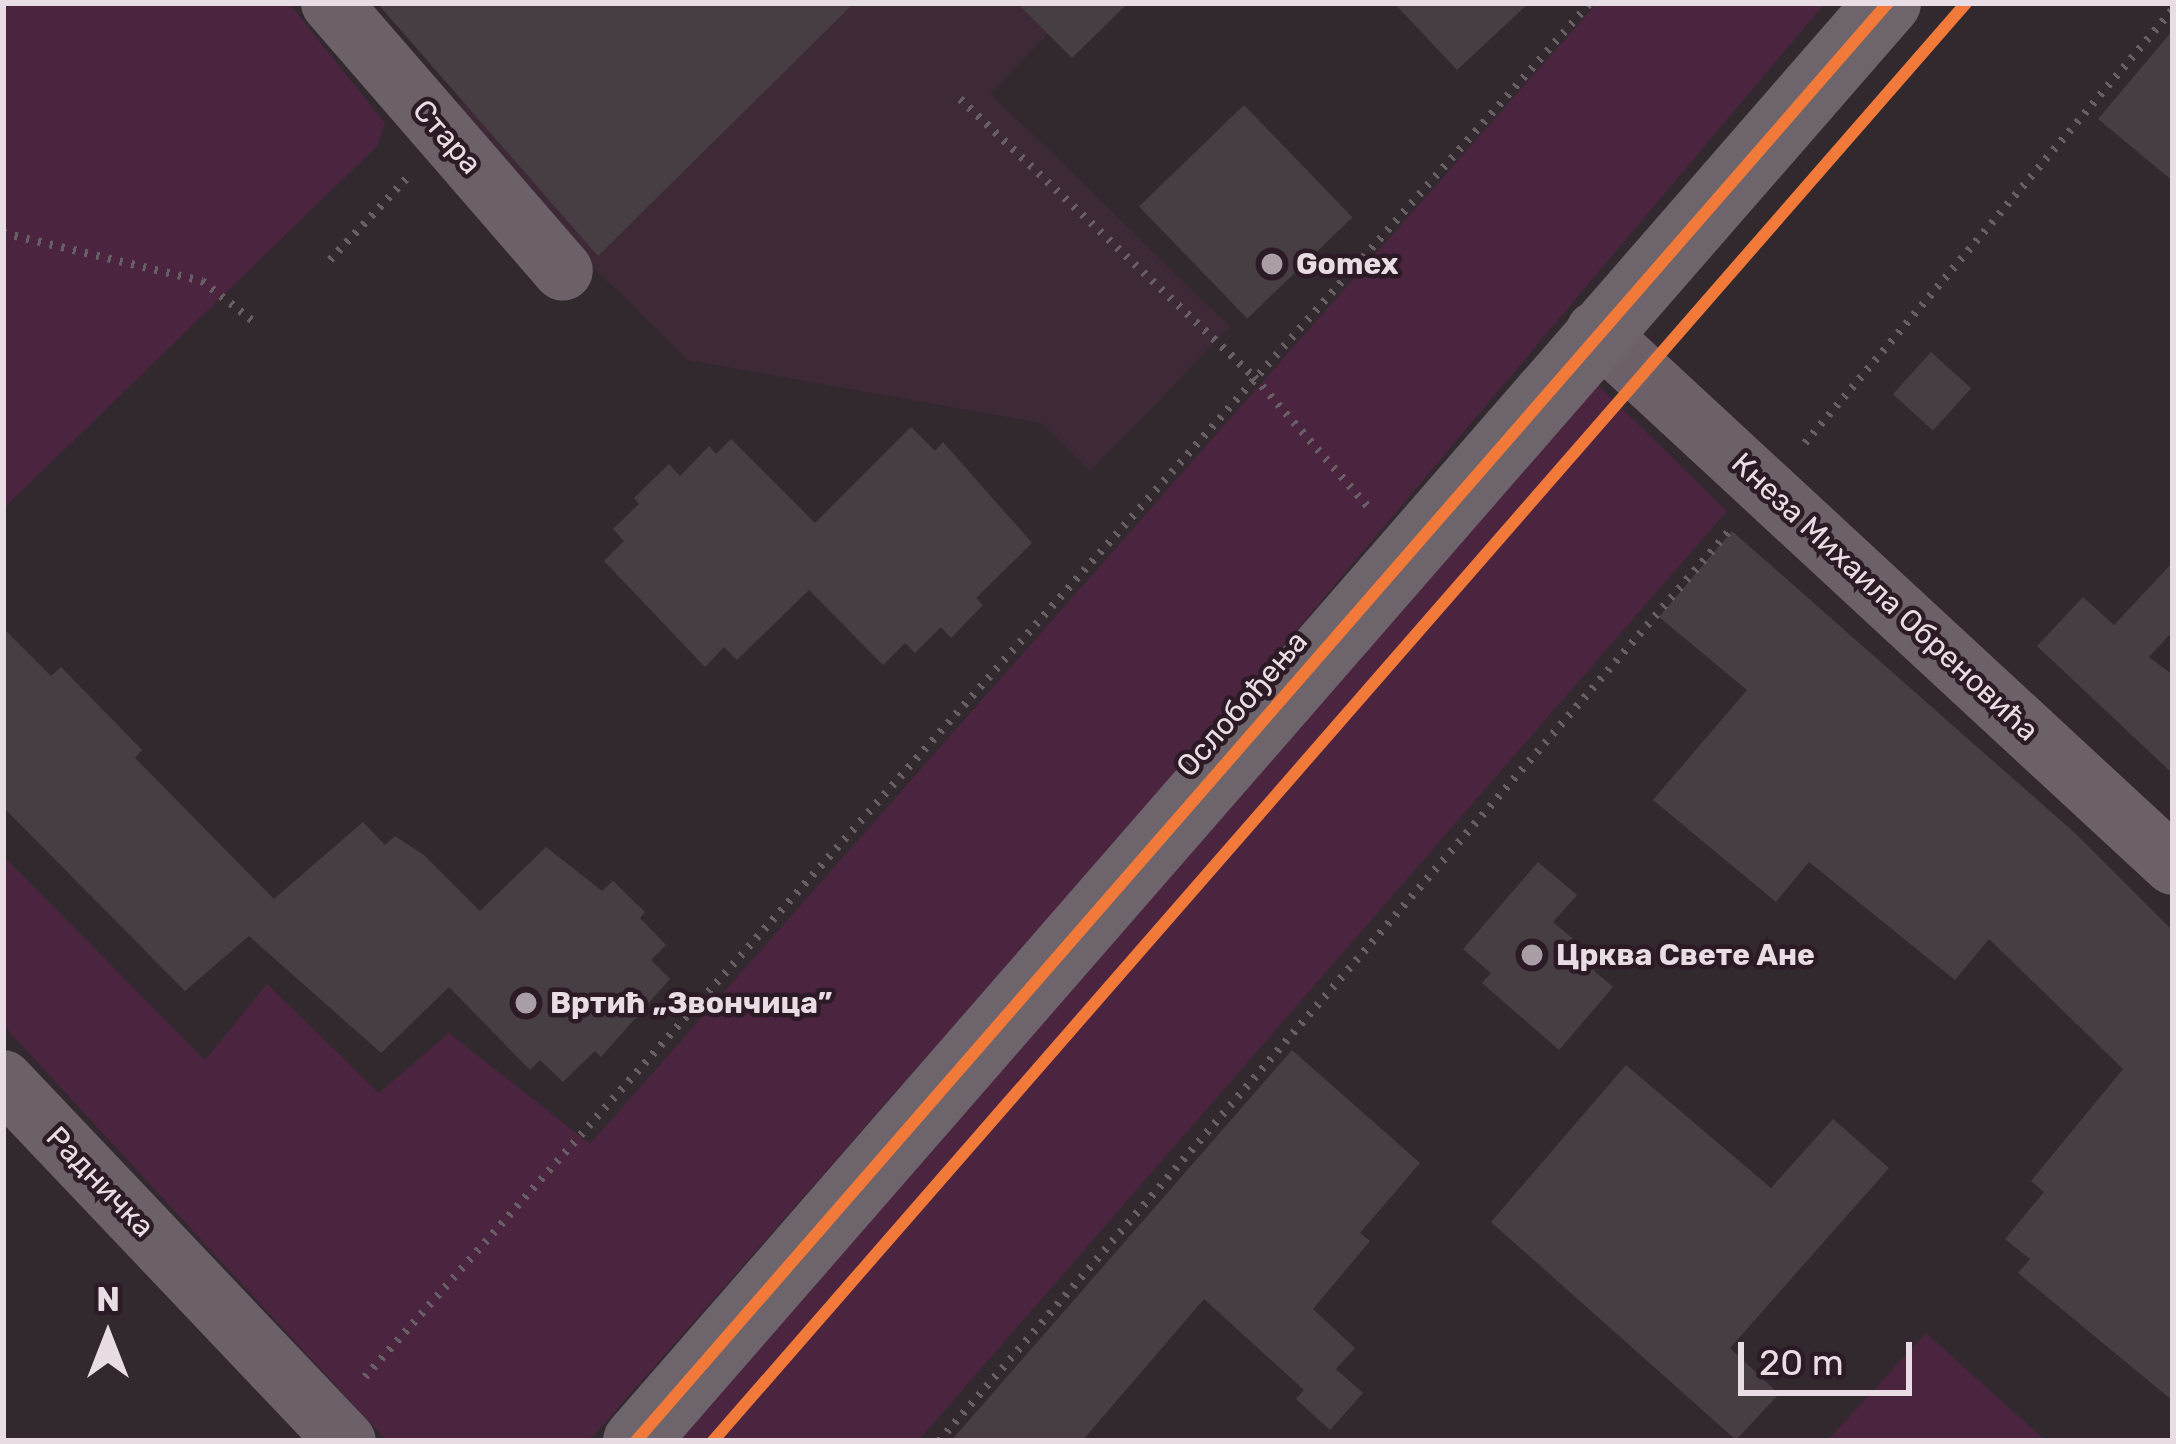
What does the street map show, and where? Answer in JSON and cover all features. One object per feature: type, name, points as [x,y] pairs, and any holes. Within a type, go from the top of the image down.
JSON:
[{"type":"street","name":"Стара","points":[[332,3],[563,271]]},
{"type":"street","name":"Ослобођења","points":[[636,1441],[1596,331],[1888,3]]},
{"type":"street","name":"Кнеза Михаила Обреновића","points":[[1596,331],[2173,865]]},
{"type":"street","name":"Радничка","points":[[3,1080],[336,1431]]},
{"type":"path","points":[[336,1431],[1254,377],[1589,3]]},
{"type":"path","points":[[939,1441],[1767,487],[2173,9]]},
{"type":"path","points":[[960,98],[1254,377],[1407,550]]},
{"type":"path","points":[[330,260],[446,137]]},
{"type":"path","points":[[3,233],[202,281],[258,325]]},
{"type":"shaded area","points":[[3,3],[289,3],[385,123],[377,146],[3,509]]},
{"type":"shaded area","points":[[556,3],[1078,3],[990,93],[1230,327],[1090,471],[1041,423],[688,360],[442,120]]},
{"type":"shaded area","points":[[1597,3],[1825,3],[1183,765],[589,1441],[387,1441],[3,1025],[3,856],[205,1060],[267,984],[379,1093],[449,1033],[590,1144]]},
{"type":"shaded area","points":[[1589,376],[1727,511],[918,1441],[675,1441]]},
{"type":"shaded area","points":[[1926,1333],[2046,1441],[1827,1441]]},
{"type":"building","points":[[377,3],[854,3],[598,256]]},
{"type":"building","points":[[1017,3],[1128,3],[1072,58]]},
{"type":"building","points":[[1394,3],[1529,3],[1457,70]]},
{"type":"building","points":[[2173,30],[2173,181],[2098,119]]},
{"type":"building","points":[[1244,105],[1352,217],[1247,319],[1139,206]]},
{"type":"building","points":[[1931,352],[1971,388],[1933,430],[1893,394]]},
{"type":"building","points":[[911,427],[935,451],[943,442],[1032,543],[976,598],[983,605],[951,638],[941,627],[915,653],[905,643],[883,665],[809,590],[737,660],[724,647],[705,667],[604,561],[624,541],[613,529],[639,504],[634,498],[669,464],[680,476],[709,446],[716,454],[731,439],[815,523]]},
{"type":"building","points":[[1732,531],[2076,834],[2173,931],[2173,1401],[2018,1273],[2030,1259],[2005,1239],[2044,1192],[2031,1181],[2123,1069],[1989,939],[1955,980],[1809,862],[1776,902],[1653,800],[1747,690],[1659,617]]},
{"type":"building","points":[[2173,562],[2173,631],[2149,657],[2173,675],[2173,774],[2037,646],[2083,597],[2114,625]]},
{"type":"building","points":[[3,628],[51,676],[61,667],[142,750],[135,758],[274,899],[363,822],[385,845],[395,836],[424,855],[480,911],[546,847],[602,891],[613,881],[645,912],[640,918],[666,945],[651,960],[670,979],[601,1057],[595,1051],[563,1082],[540,1060],[530,1070],[449,987],[381,1053],[249,936],[185,991],[3,807]]},
{"type":"building","name":"Црква Свете Ане","points":[[1538,862],[1577,895],[1553,922],[1600,962],[1594,971],[1613,987],[1559,1050],[1482,983],[1491,973],[1463,949]]},
{"type":"building","points":[[1292,1050],[1420,1163],[1360,1233],[1370,1241],[1313,1309],[1355,1348],[1336,1369],[1363,1393],[1330,1430],[1296,1399],[1304,1390],[1204,1299],[1082,1441],[951,1441]]},
{"type":"building","points":[[1626,1065],[1771,1188],[1833,1119],[1889,1168],[1730,1348],[1779,1394],[1736,1440],[1491,1222]]},
{"type":"cycle path","points":[[636,1441],[1888,3]]},
{"type":"cycle path","points":[[713,1441],[1966,3]]},
{"type":"place","name":"Gomex","points":[[1272,264]]},
{"type":"place","name":"Црква Свете Ане","points":[[1532,955]]},
{"type":"place","name":"Вртић „Звончица”","points":[[526,1003]]}]
